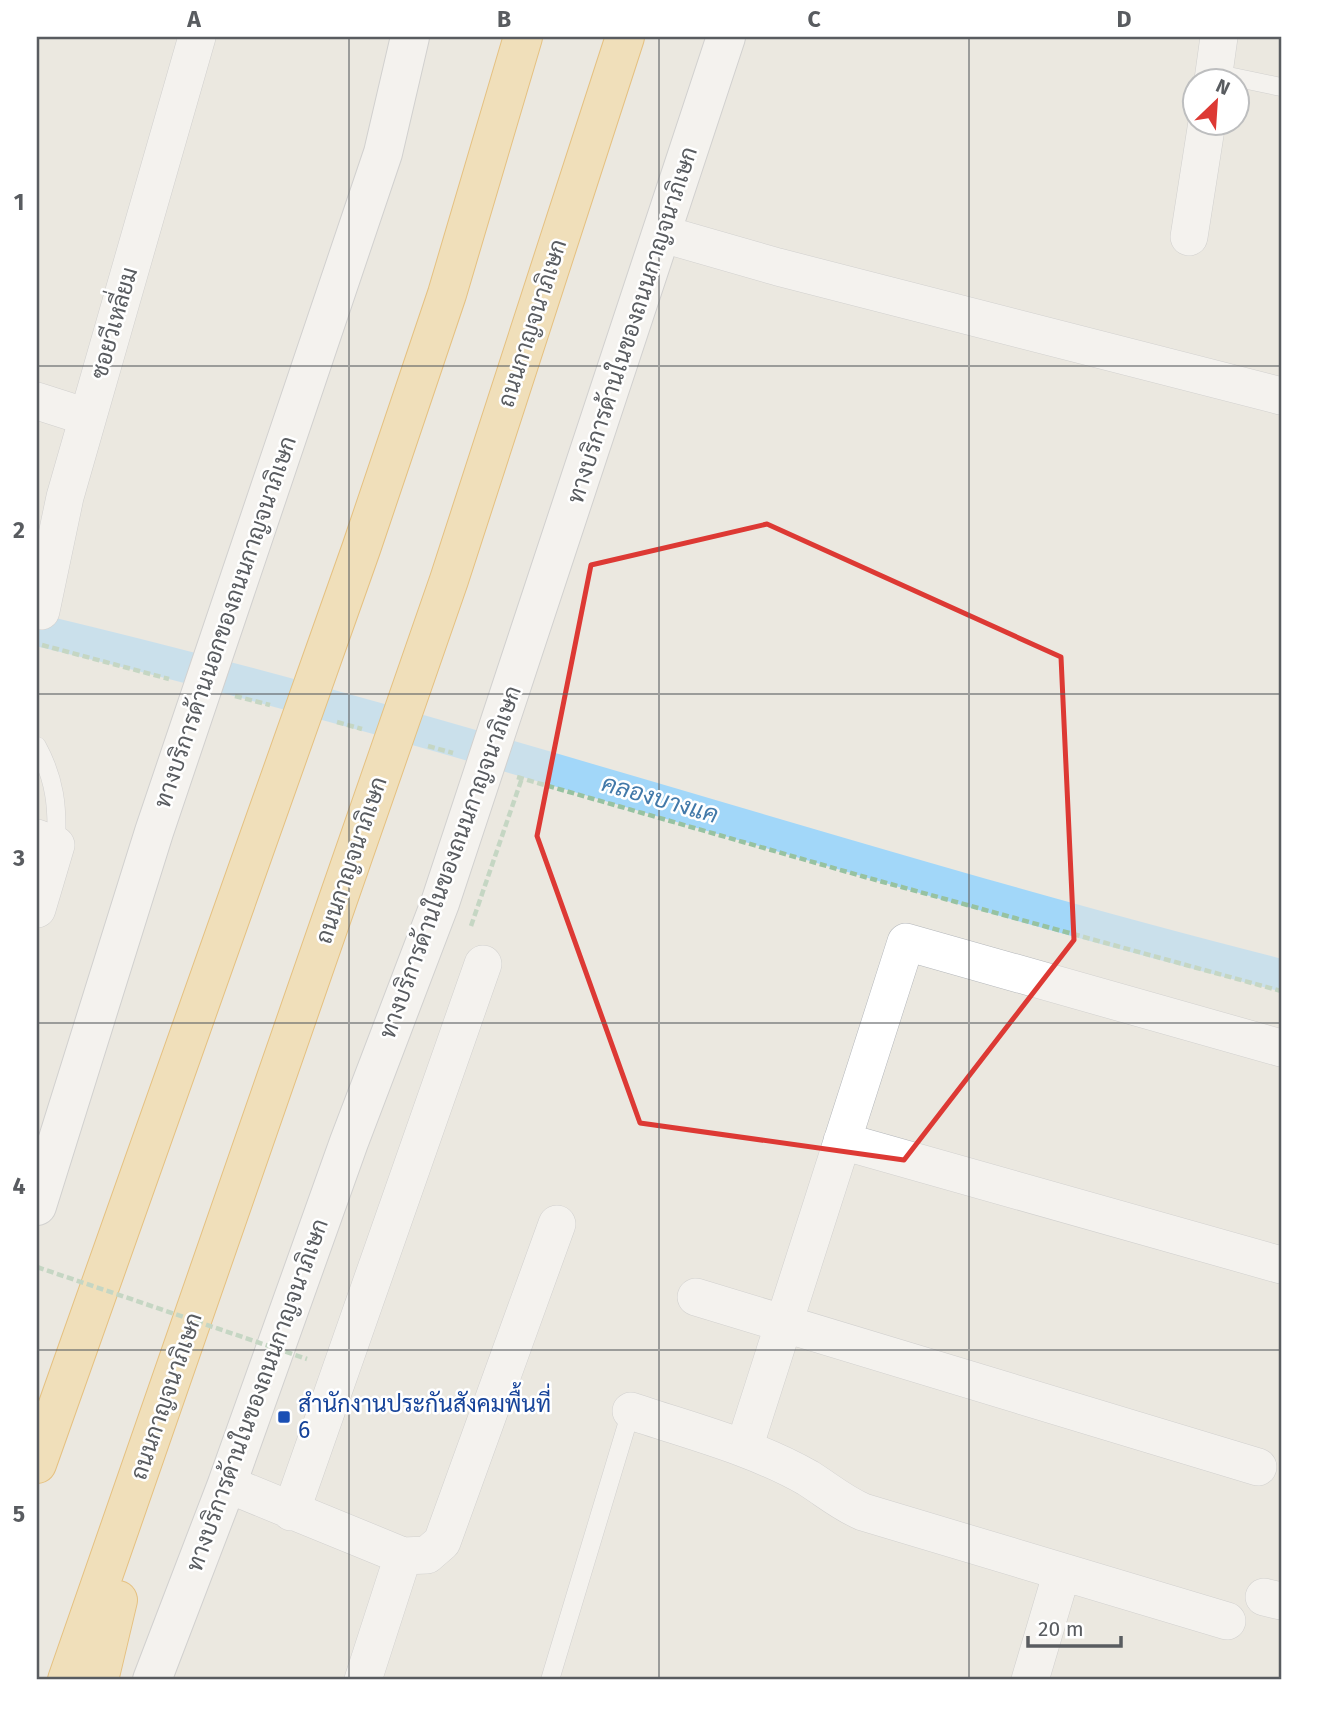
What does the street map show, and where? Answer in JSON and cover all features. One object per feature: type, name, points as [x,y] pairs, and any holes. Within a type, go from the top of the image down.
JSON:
[{"type":"highway","points":[[37,1464],[361,549],[447,294],[523,37]]},
{"type":"highway","name":"ถนนกาญจนาภิเษก","points":[[67,1680],[449,580],[625,37]]},
{"type":"highway","points":[[99,1680],[169,1390]]},
{"type":"main road","name":"ทางบริการด้านนอกของถนนกาญจนาภิเษก","points":[[37,1206],[154,832],[383,153],[410,37]]},
{"type":"main road","name":"ทางบริการด้านในของถนนกาญจนาภิเษก","points":[[152,1680],[227,1484],[349,1142],[440,903],[726,37]]},
{"type":"street","name":"ซอยวีเหลี่ยม","points":[[39,627],[65,497],[197,37]]},
{"type":"street","points":[[383,153],[394,37]]},
{"type":"street","points":[[1215,66],[1219,37]]},
{"type":"street","points":[[1191,229],[1205,136]]},
{"type":"street","points":[[663,234],[778,267],[1281,396]]},
{"type":"street","points":[[37,401],[87,417]]},
{"type":"street","points":[[37,909],[46,842]]},
{"type":"street","points":[[744,1448],[906,942],[1281,1048]]},
{"type":"street","points":[[291,1512],[484,964]]},
{"type":"street","points":[[842,1141],[1281,1265]]},
{"type":"street","points":[[227,1484],[403,1556],[427,1555],[442,1542],[557,1224]]},
{"type":"street","points":[[696,1297],[1258,1466]]},
{"type":"street","points":[[631,1411],[744,1448],[808,1479],[840,1502],[863,1512],[1227,1621]]},
{"type":"street","points":[[363,1680],[403,1556]]},
{"type":"street","points":[[1030,1680],[1062,1572]]},
{"type":"lane","points":[[1252,83],[1281,87]]},
{"type":"lane","points":[[37,746],[51,773],[58,807],[46,842]]},
{"type":"lane","points":[[550,1680],[631,1411]]},
{"type":"path","points":[[39,627],[179,681]]},
{"type":"path","points":[[233,695],[274,706]]},
{"type":"path","points":[[327,720],[368,730]]},
{"type":"path","points":[[422,744],[461,756]]},
{"type":"path","points":[[510,774],[865,877],[1281,991]]},
{"type":"path","points":[[37,1267],[307,1359]]},
{"type":"highlighted area","points":[[767,524],[1061,657],[1074,940],[904,1160],[640,1123],[537,836],[591,565]]},
{"type":"waterway","name":"คลองบางแค","points":[[37,630],[350,711],[970,891],[1281,975]]},
{"type":"place","name":"สำนักงานประกันสังคมพื้นที่ 6","points":[[284,1417]]}]
